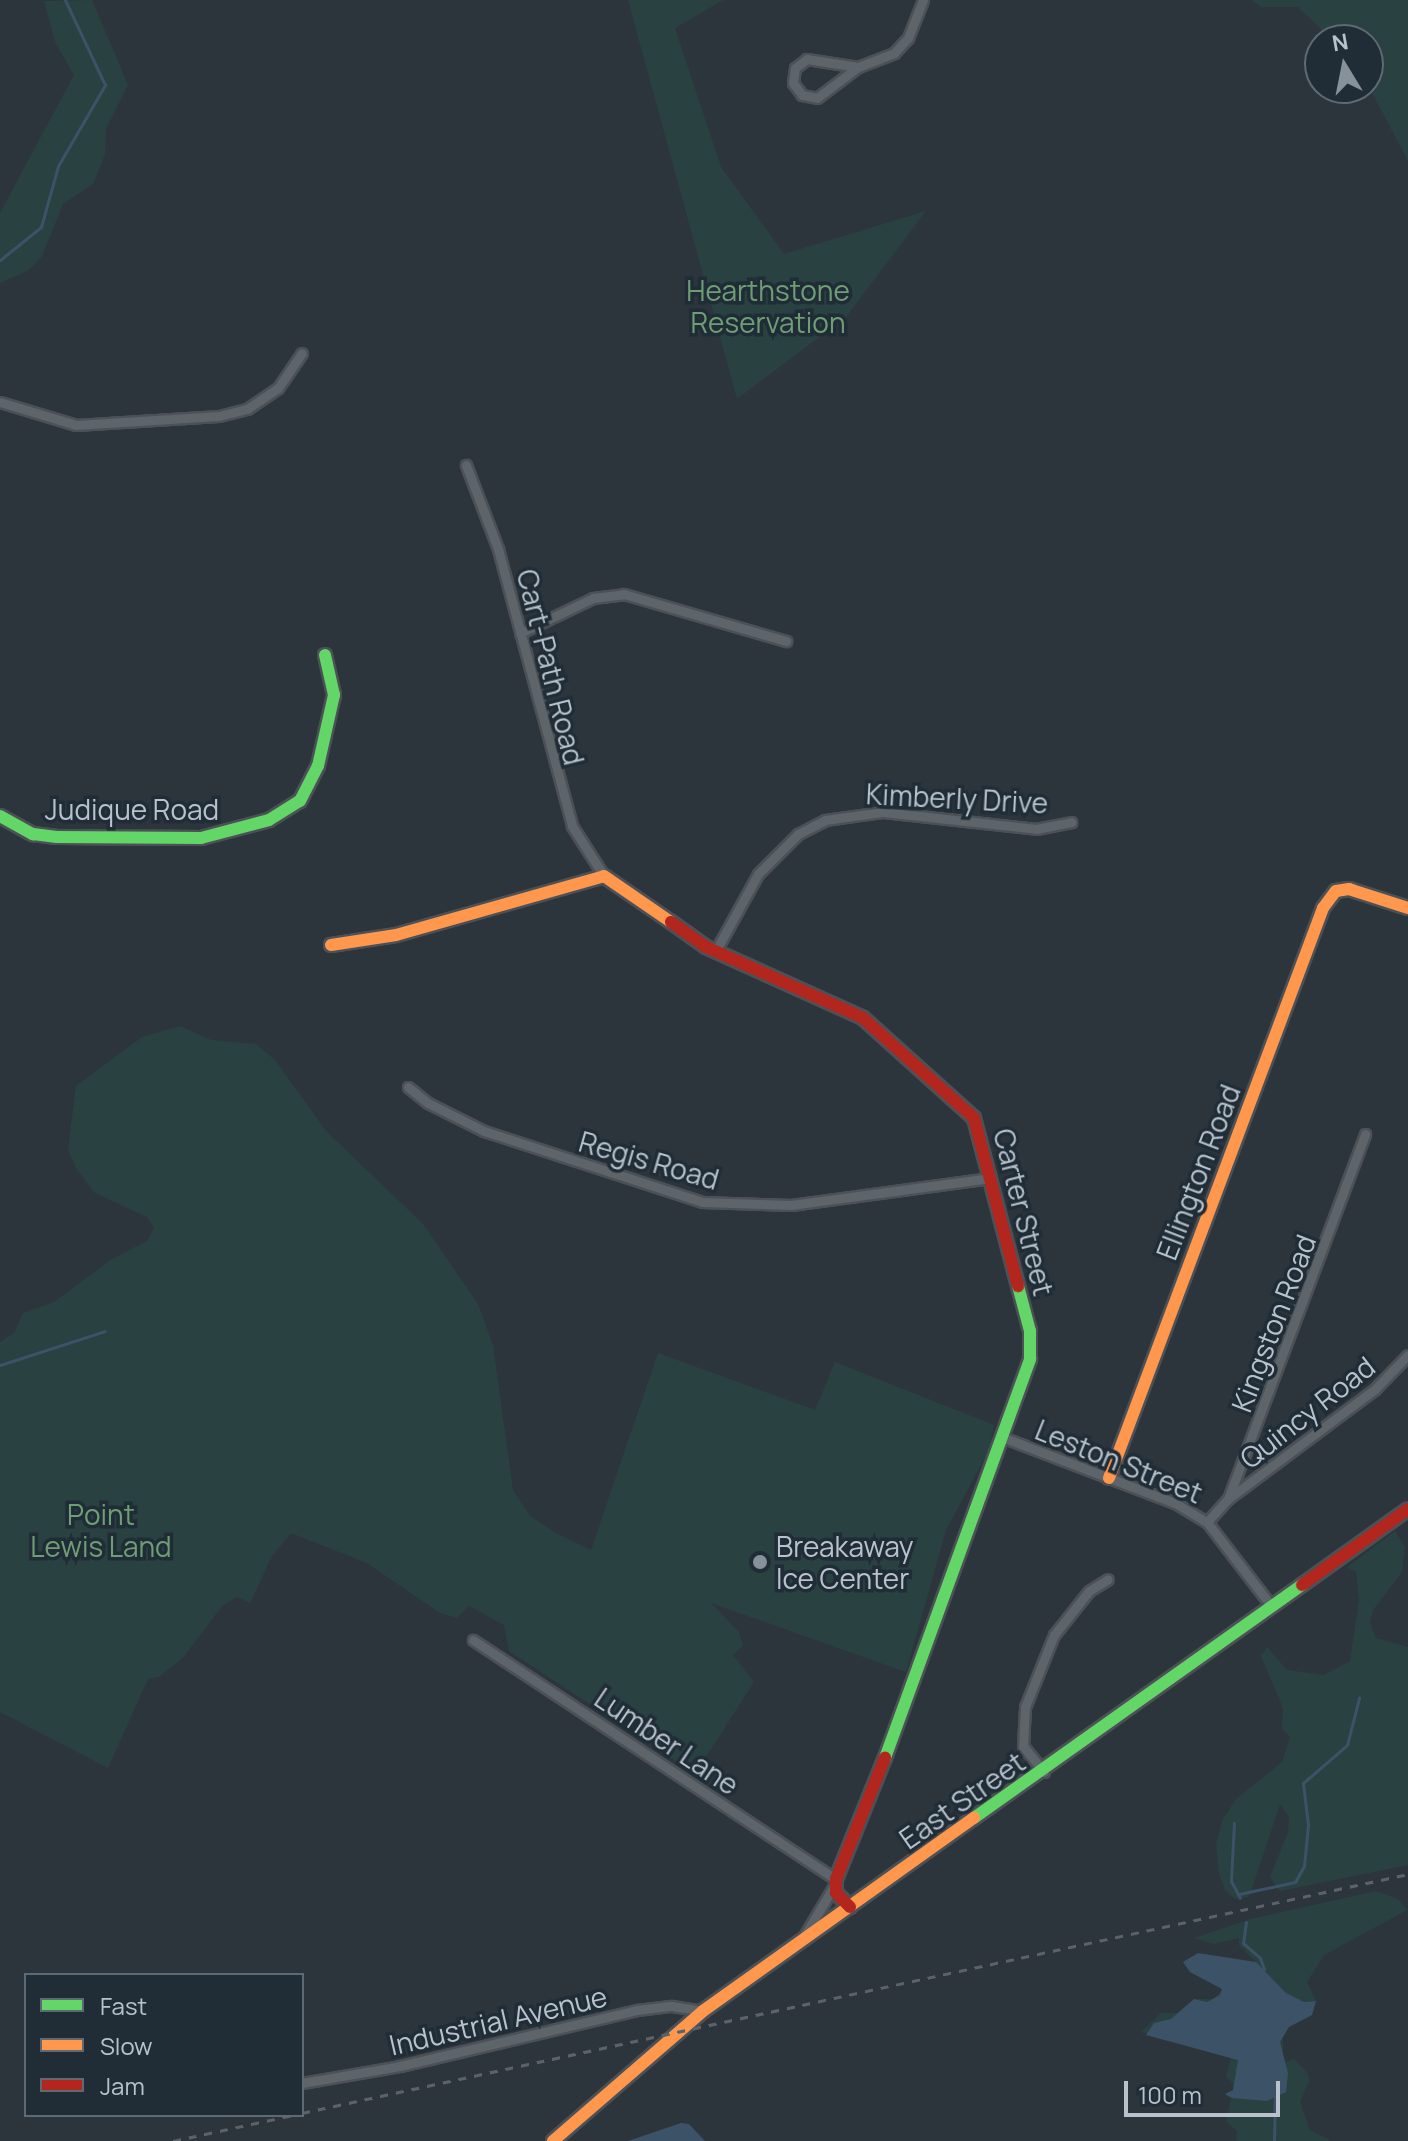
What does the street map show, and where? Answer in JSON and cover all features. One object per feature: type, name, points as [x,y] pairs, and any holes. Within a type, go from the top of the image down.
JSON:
[{"type":"street","points":[[858,67],[807,59],[795,68],[793,83],[802,95],[817,98],[858,67],[888,57],[904,44],[923,0]]},
{"type":"street","points":[[0,402],[76,425],[219,416],[247,409],[278,388],[302,353]]},
{"type":"street","name":"Cart-Path Road","points":[[466,465],[498,549],[572,826],[604,876]]},
{"type":"street","points":[[520,633],[593,598],[624,594],[786,641]]},
{"type":"street","name":"Judique Road","points":[[0,816],[33,834],[57,837],[201,838],[269,820],[300,801],[318,766],[334,695],[325,655]]},
{"type":"street","name":"Kimberly Drive","points":[[715,952],[758,874],[798,834],[825,820],[883,812],[1036,829],[1071,822]]},
{"type":"street","points":[[331,945],[396,935],[604,876]]},
{"type":"street","name":"Carter Street","points":[[604,876],[715,952],[863,1018],[970,1113],[1032,1340],[1030,1359],[852,1850],[835,1882]]},
{"type":"street","name":"Ellington Road","points":[[1109,1478],[1323,908],[1340,889],[1408,908]]},
{"type":"street","name":"Regis Road","points":[[408,1087],[428,1103],[484,1131],[702,1202],[791,1205],[990,1178]]},
{"type":"street","name":"Kingston Road","points":[[1207,1522],[1228,1499],[1365,1134]]},
{"type":"street","name":"Quincy Road","points":[[1228,1499],[1375,1389],[1408,1355]]},
{"type":"street","name":"Leston Street","points":[[1002,1437],[1109,1478],[1207,1522],[1272,1607]]},
{"type":"street","name":"East Street","points":[[553,2141],[703,2011],[1044,1772],[1408,1509]]},
{"type":"street","points":[[1044,1772],[1023,1746],[1025,1707],[1054,1635],[1089,1591],[1108,1579]]},
{"type":"street","name":"Lumber Lane","points":[[473,1640],[835,1882]]},
{"type":"street","points":[[799,1944],[835,1882],[850,1907]]},
{"type":"street","name":"Industrial Avenue","points":[[304,2083],[400,2066],[637,2010],[672,2006],[703,2011]]},
{"type":"green space","points":[[92,0],[128,85],[106,129],[105,154],[93,184],[63,204],[42,256],[29,270],[0,283],[0,213],[74,75],[55,42],[44,1]]},
{"type":"green space","name":"Hearthstone Reservation","points":[[628,0],[723,0],[675,28],[721,167],[784,254],[926,211],[846,317],[737,399]]},
{"type":"green space","points":[[1252,0],[1408,0],[1408,161],[1378,104],[1384,104],[1384,24],[1316,24],[1298,7],[1261,7]]},
{"type":"green space","name":"Point Lewis Land","points":[[180,1026],[211,1040],[256,1044],[275,1060],[326,1131],[423,1224],[478,1304],[493,1345],[513,1490],[530,1516],[556,1533],[591,1550],[658,1353],[815,1410],[835,1362],[994,1425],[989,1450],[946,1530],[906,1672],[711,1603],[739,1632],[743,1646],[733,1655],[754,1682],[704,1760],[679,1763],[509,1651],[504,1625],[469,1606],[457,1618],[440,1613],[367,1563],[291,1533],[272,1556],[250,1603],[237,1597],[222,1606],[182,1659],[159,1677],[148,1679],[108,1768],[0,1712],[0,1342],[14,1333],[23,1313],[54,1302],[112,1259],[147,1241],[154,1228],[147,1217],[95,1193],[77,1170],[68,1150],[76,1086],[142,1037]]},
{"type":"green space","points":[[1395,1531],[1405,1547],[1402,1572],[1373,1610],[1370,1622],[1376,1638],[1408,1647],[1408,1865],[1280,1891],[1270,1877],[1288,1832],[1289,1817],[1280,1804],[1249,1897],[1235,1899],[1225,1890],[1219,1873],[1216,1844],[1223,1819],[1236,1799],[1282,1762],[1290,1737],[1282,1729],[1283,1708],[1261,1656],[1267,1647],[1287,1670],[1324,1675],[1350,1661],[1359,1600],[1356,1572],[1347,1567]]},
{"type":"green space","points":[[1376,1891],[1398,1899],[1407,1910],[1324,1955],[1307,1982],[1316,2001],[1304,2002],[1286,1993],[1239,1945],[1239,1938],[1214,1944],[1194,1938],[1251,1919]]},
{"type":"green space","points":[[1223,1989],[1283,2039],[1283,2063],[1294,2059],[1307,2072],[1310,2080],[1300,2101],[1304,2114],[1310,2130],[1331,2141],[1236,2141],[1237,2131],[1226,2122],[1231,2098],[1225,2094],[1233,2091],[1233,2083],[1226,2077],[1231,2057],[1141,2032],[1161,2013],[1179,2013],[1194,1999],[1214,1999]]},
{"type":"water","points":[[1198,1953],[1256,1962],[1286,1993],[1304,2002],[1316,2001],[1312,2015],[1289,2027],[1280,2042],[1288,2073],[1286,2092],[1267,2101],[1232,2098],[1225,2094],[1233,2090],[1238,2060],[1146,2035],[1154,2023],[1171,2019],[1194,1999],[1207,2002],[1220,1995],[1222,1989],[1190,1972],[1183,1962]]},
{"type":"water","points":[[681,2123],[689,2124],[705,2141],[628,2141]]},
{"type":"waterway","points":[[0,260],[41,227],[58,166],[105,85],[65,0]]},
{"type":"waterway","points":[[0,1365],[105,1331]]},
{"type":"waterway","points":[[1239,1894],[1295,1882],[1304,1866],[1308,1825],[1303,1783],[1347,1745],[1359,1698]]},
{"type":"waterway","points":[[1234,1823],[1231,1881],[1240,1898]]},
{"type":"waterway","points":[[1246,1922],[1243,1943],[1260,1958],[1264,1969]]},
{"type":"waterway","points":[[1274,2141],[1275,2095]]},
{"type":"railway","points":[[304,2113],[1408,1874]]},
{"type":"railway","points":[[173,2141],[284,2117]]},
{"type":"traffic: fast","points":[[0,816],[33,834],[57,837],[201,838],[269,820],[300,801],[318,766],[334,695],[325,655]]},
{"type":"traffic: fast","points":[[885,1758],[1030,1359],[1030,1331],[1018,1286]]},
{"type":"traffic: fast","points":[[974,1818],[1302,1585]]},
{"type":"traffic: slow","points":[[331,945],[396,935],[604,876],[671,922]]},
{"type":"traffic: slow","points":[[1109,1478],[1323,908],[1336,891],[1349,889],[1408,908]]},
{"type":"traffic: slow","points":[[553,2141],[703,2011],[974,1818]]},
{"type":"traffic: jam","points":[[671,922],[706,947],[863,1018],[974,1118],[1018,1286]]},
{"type":"traffic: jam","points":[[1302,1585],[1408,1509]]},
{"type":"traffic: jam","points":[[850,1907],[836,1893],[836,1879],[885,1758]]},
{"type":"place","name":"Breakaway Ice Center","points":[[760,1562]]}]
